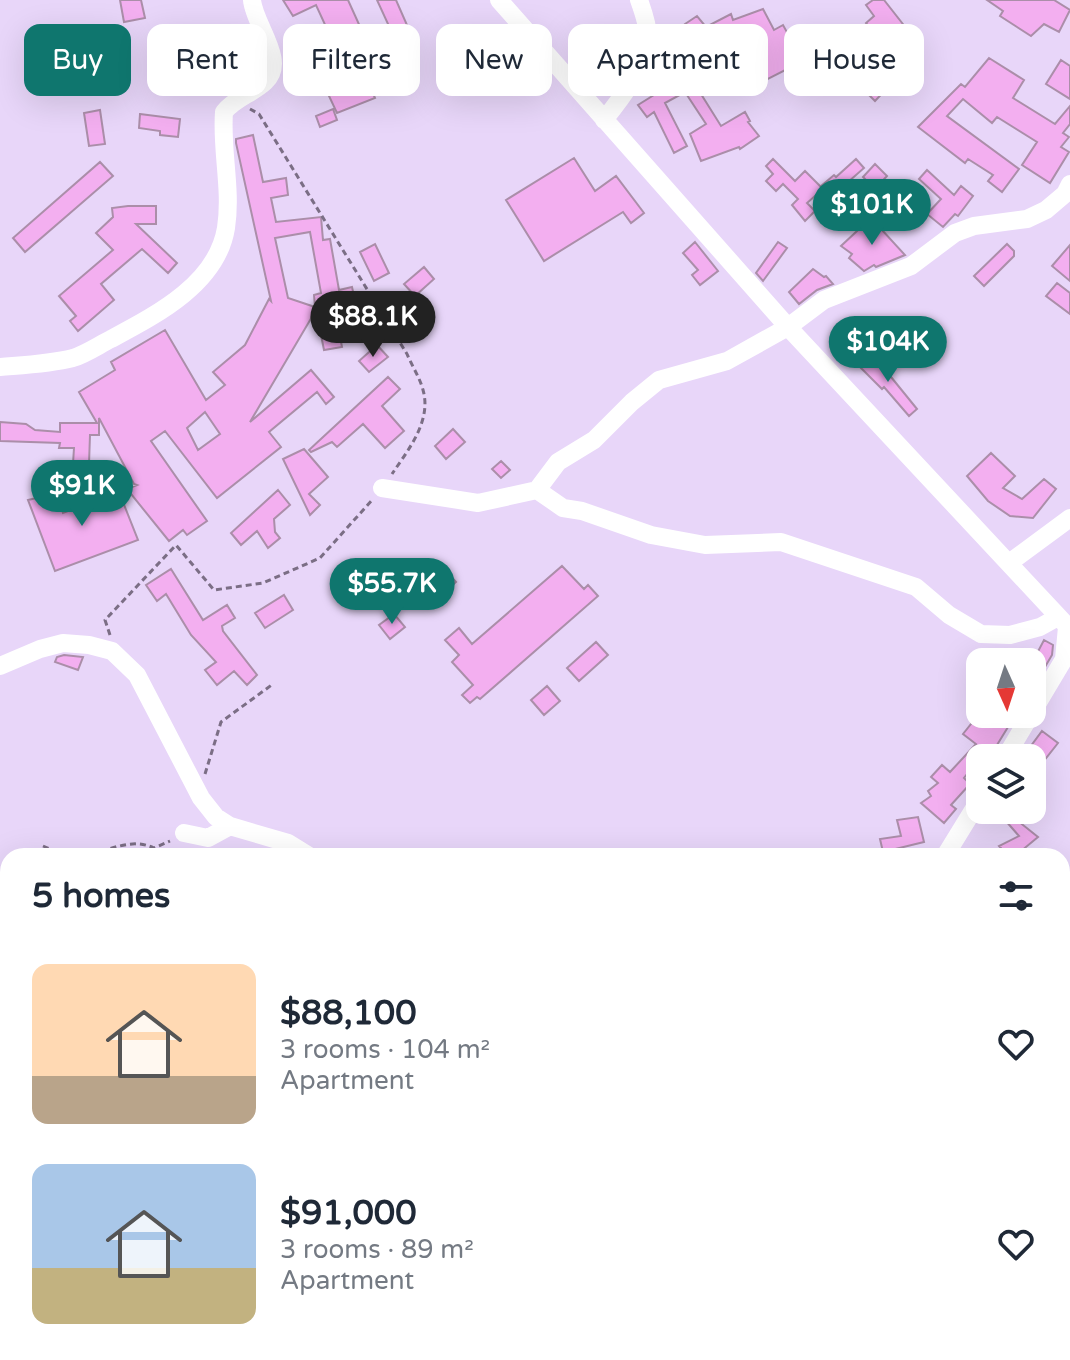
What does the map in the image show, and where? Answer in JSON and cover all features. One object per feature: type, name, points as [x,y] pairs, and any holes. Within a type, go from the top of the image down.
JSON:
[{"type":"street","points":[[252,0],[261,24]]},
{"type":"street","points":[[499,0],[788,327],[1065,624],[1067,657],[1014,744]]},
{"type":"street","points":[[604,120],[645,58],[648,37],[639,0]]},
{"type":"street","points":[[267,42],[274,62],[267,79]]},
{"type":"street","points":[[0,367],[77,357],[173,303],[200,278],[217,256],[226,230],[228,205],[224,112],[243,96]]},
{"type":"street","points":[[382,488],[478,503],[537,490],[558,462],[594,440],[659,380],[727,361],[788,327],[824,300],[911,266],[955,233],[974,226],[1027,219],[1046,210],[1065,194],[1070,184]]},
{"type":"street","points":[[537,490],[563,508],[582,511],[651,535],[705,545],[781,542],[916,587],[949,615],[981,634],[1010,635],[1065,624]]},
{"type":"street","points":[[1009,563],[1070,518]]},
{"type":"street","points":[[0,666],[63,643],[89,645],[116,654],[137,675],[195,787],[216,817],[230,826],[296,848]]},
{"type":"street","points":[[950,848],[966,822]]},
{"type":"street","points":[[184,833],[208,838],[230,826]]},
{"type":"path","points":[[116,654],[105,620],[176,545],[214,590],[263,583],[320,558],[382,488],[415,440],[424,416],[424,392],[407,354],[259,114],[246,106],[243,96]]},
{"type":"path","points":[[195,787],[208,768],[221,722],[273,684]]},
{"type":"path","points":[[112,848],[144,843],[154,848],[184,833]]},
{"type":"path","points":[[43,846],[48,848]]},
{"type":"building","points":[[120,0],[141,0],[145,18],[124,22]]},
{"type":"building","points":[[283,0],[348,0],[359,24],[325,24],[316,5],[293,16]]},
{"type":"building","points":[[377,0],[396,0],[407,24],[388,24]]},
{"type":"building","points":[[873,0],[884,0],[903,24],[867,24],[874,16],[866,5]]},
{"type":"building","points":[[987,0],[1054,0],[1070,10],[1059,32],[1044,24],[1031,36],[1000,16],[1003,11]]},
{"type":"building","points":[[763,9],[774,30],[783,25],[784,71],[768,79],[768,24],[712,24],[731,14],[733,20]]},
{"type":"building","points":[[697,16],[704,24],[685,24]]},
{"type":"building","points":[[989,58],[1024,80],[1013,98],[1055,124],[1070,106],[1070,124],[1063,133],[1069,137],[1061,147],[1069,152],[1050,183],[1022,165],[1037,142],[997,117],[992,123],[963,99],[947,116],[1019,169],[1002,192],[988,181],[993,175],[968,159],[965,163],[918,127],[961,84],[965,87]]},
{"type":"building","points":[[1061,60],[1070,66],[1070,99],[1046,84]]},
{"type":"building","points":[[329,96],[374,96],[375,98],[337,113]]},
{"type":"building","points":[[652,96],[678,96],[665,103],[687,146],[674,153],[654,112],[647,117],[638,105]]},
{"type":"building","points":[[688,96],[702,96],[721,126],[745,112],[748,122],[759,136],[740,149],[701,161],[690,134],[706,124]]},
{"type":"building","points":[[333,109],[337,120],[320,127],[316,116]]},
{"type":"building","points":[[100,110],[105,144],[89,146],[84,113]]},
{"type":"building","points":[[140,114],[180,119],[178,137],[139,128]]},
{"type":"building","points":[[253,135],[263,182],[286,178],[288,195],[271,198],[276,222],[321,217],[323,240],[330,239],[339,290],[352,287],[356,305],[371,302],[374,319],[338,326],[342,347],[324,350],[316,310],[250,422],[311,370],[334,397],[326,404],[317,392],[269,432],[281,447],[217,498],[165,431],[151,441],[207,521],[187,535],[183,530],[169,541],[127,489],[137,485],[99,418],[99,435],[90,435],[89,464],[99,465],[100,482],[72,479],[74,448],[59,448],[60,443],[0,441],[0,422],[60,432],[60,423],[97,423],[79,392],[115,370],[111,362],[165,330],[206,400],[225,385],[213,372],[245,345],[269,299],[271,301],[236,139]],"holes":[[[310,232],[321,293],[314,295],[315,307],[288,298],[275,238]],[[205,412],[220,434],[198,450],[187,428]]]},
{"type":"building","points":[[574,158],[595,191],[616,176],[644,213],[631,223],[623,212],[544,261],[506,200]]},
{"type":"building","points":[[773,159],[795,181],[805,171],[823,189],[807,203],[815,211],[805,221],[792,205],[798,199],[783,184],[776,191],[766,181],[773,174],[766,166]]},
{"type":"building","points":[[856,159],[864,168],[831,197],[821,186]]},
{"type":"building","points":[[100,162],[113,176],[25,252],[13,238]]},
{"type":"building","points":[[875,164],[887,176],[875,189],[863,177]]},
{"type":"building","points":[[927,170],[954,195],[961,186],[973,196],[958,216],[955,214],[943,227],[927,214],[941,199],[919,179]]},
{"type":"building","points":[[156,206],[156,224],[136,224],[177,263],[168,273],[142,249],[101,284],[114,300],[78,331],[70,321],[76,316],[59,296],[113,250],[96,233],[113,217],[112,208]]},
{"type":"building","points":[[871,218],[905,255],[864,271],[849,258],[852,254],[841,246]]},
{"type":"building","points":[[695,242],[718,271],[700,285],[692,275],[698,270],[683,253]]},
{"type":"building","points":[[778,242],[787,248],[763,281],[756,273]]},
{"type":"building","points":[[375,244],[389,273],[374,281],[360,252]]},
{"type":"building","points":[[1007,244],[1014,251],[1014,256],[984,286],[974,276]]},
{"type":"building","points":[[1070,245],[1070,281],[1052,266]]},
{"type":"building","points":[[424,267],[434,279],[415,296],[404,284]]},
{"type":"building","points":[[813,269],[833,284],[817,290],[799,304],[789,292]]},
{"type":"building","points":[[1057,283],[1070,293],[1070,314],[1046,296]]},
{"type":"building","points":[[377,345],[388,357],[369,372],[359,361]]},
{"type":"building","points":[[874,356],[917,409],[909,416],[884,387],[882,389],[861,368]]},
{"type":"building","points":[[388,377],[400,389],[382,406],[404,431],[385,448],[363,424],[337,447],[332,442],[311,452],[309,450]]},
{"type":"building","points":[[453,429],[465,442],[446,459],[435,446]]},
{"type":"building","points":[[304,449],[328,477],[309,494],[320,505],[310,515],[283,459]]},
{"type":"building","points":[[991,453],[1015,476],[1003,488],[1022,499],[1044,479],[1056,489],[1033,518],[1010,516],[988,501],[967,476]]},
{"type":"building","points":[[501,461],[510,470],[501,478],[492,469]]},
{"type":"building","points":[[278,490],[290,505],[274,519],[275,532],[280,538],[268,548],[257,531],[241,545],[231,533]]},
{"type":"building","points":[[119,492],[138,540],[55,571],[28,500],[58,493],[63,513]]},
{"type":"building","points":[[441,566],[456,582],[441,595],[427,579]]},
{"type":"building","points":[[562,566],[584,589],[588,585],[598,596],[480,699],[477,697],[470,703],[462,695],[473,685],[452,662],[459,655],[445,640],[459,628],[472,644]]},
{"type":"building","points":[[171,569],[203,620],[227,605],[235,618],[222,626],[223,631],[257,675],[247,685],[234,671],[217,685],[205,670],[216,662],[191,635],[166,594],[157,601],[146,585]]},
{"type":"building","points":[[357,580],[364,595],[349,603],[341,588]]},
{"type":"building","points":[[284,595],[293,610],[265,628],[255,613]]},
{"type":"building","points":[[394,614],[405,627],[390,639],[379,625]]},
{"type":"building","points":[[1044,640],[1053,645],[1046,665],[1046,648],[1040,648]]},
{"type":"building","points":[[596,642],[608,655],[579,681],[567,668]]},
{"type":"building","points":[[57,657],[83,657],[78,670],[55,662]]},
{"type":"building","points":[[547,686],[560,701],[544,715],[531,700]]},
{"type":"building","points":[[968,728],[1007,728],[998,744],[976,744],[963,734]]},
{"type":"building","points":[[1042,731],[1058,743],[1046,758],[1046,744],[1032,744]]},
{"type":"building","points":[[966,755],[966,788],[951,805],[956,809],[944,823],[921,803],[931,796],[928,791],[938,783],[931,777],[942,765],[950,772]]},
{"type":"building","points":[[918,817],[924,842],[899,848],[882,848],[880,839],[901,836],[897,820]]},
{"type":"building","points":[[1008,824],[1022,824],[1038,837],[1025,848],[999,846],[1019,836]]}]
